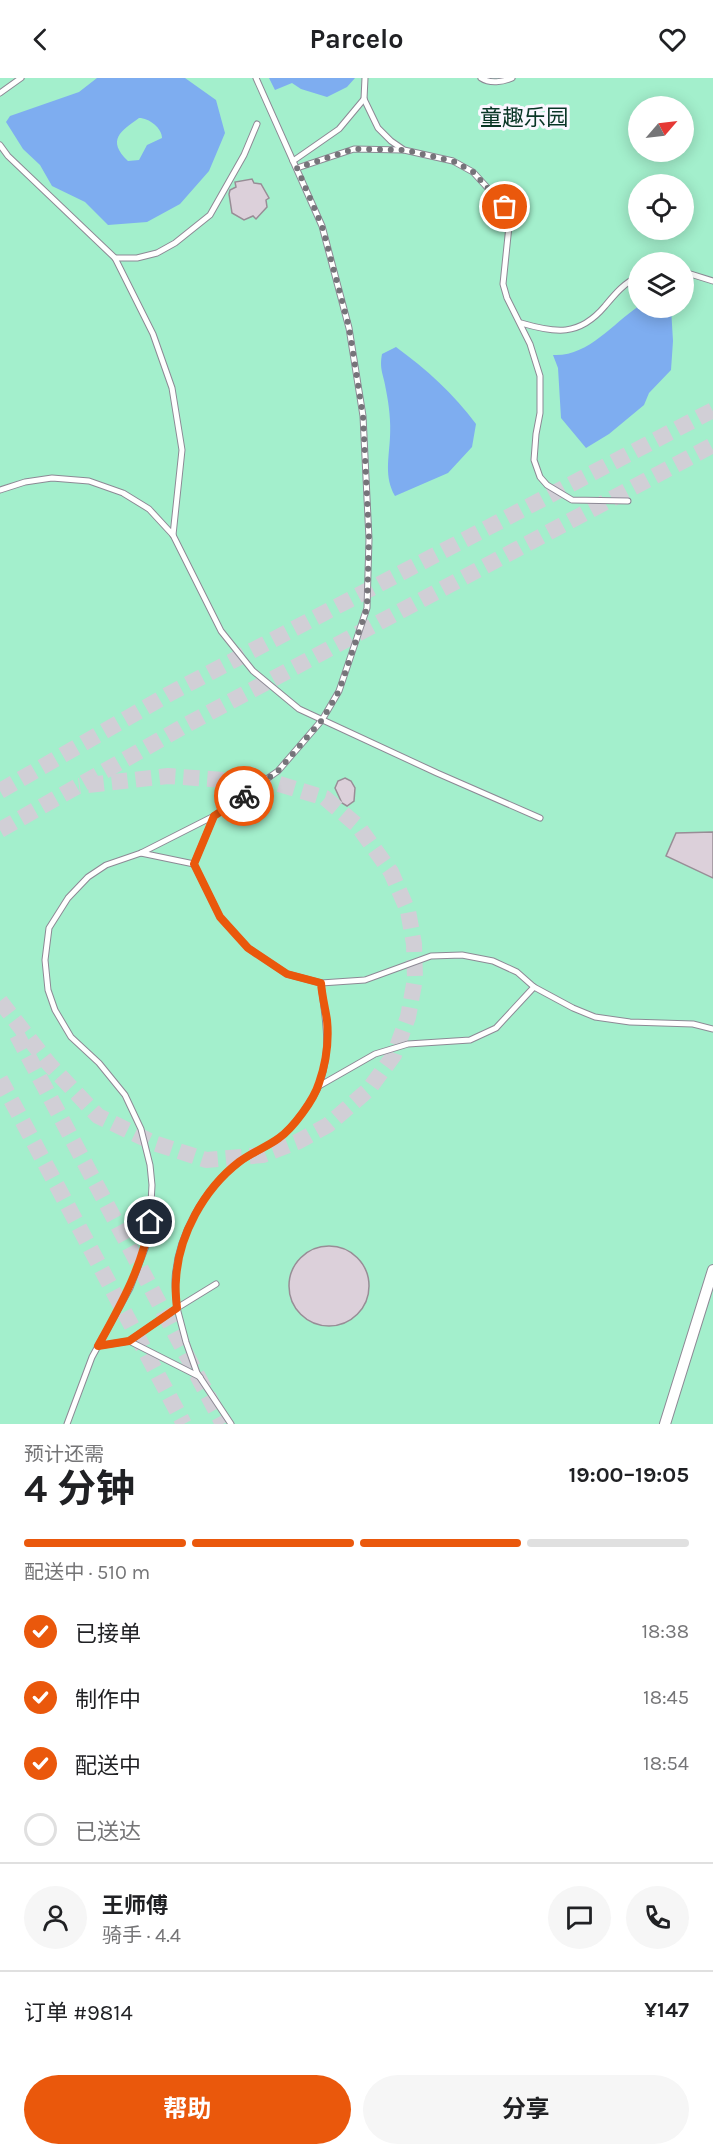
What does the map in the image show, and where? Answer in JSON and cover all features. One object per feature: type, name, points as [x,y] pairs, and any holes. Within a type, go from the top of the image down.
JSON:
[{"type":"street","points":[[665,1424],[713,1270]]},
{"type":"lane","points":[[0,93],[21,78]]},
{"type":"lane","points":[[67,1424],[98,1346],[130,1288],[146,1246],[152,1202],[150,1165],[141,1129],[125,1095],[99,1063],[71,1037],[55,1010],[48,990],[45,960],[49,928],[68,898],[88,877],[106,865],[141,853],[214,816],[278,771],[322,720],[339,691],[367,608],[369,538],[363,416],[349,327],[322,226],[256,78]]},
{"type":"lane","points":[[365,78],[364,99],[378,128],[404,150]]},
{"type":"lane","points":[[481,78],[496,82],[512,78]]},
{"type":"lane","points":[[293,161],[339,129],[364,99]]},
{"type":"lane","points":[[115,258],[137,258],[157,253],[176,243],[210,215],[244,155],[257,124]]},
{"type":"lane","points":[[0,145],[8,156],[115,258],[153,334],[172,388],[182,450],[173,536]]},
{"type":"lane","points":[[297,168],[354,149],[404,150],[453,161],[473,172],[505,207],[509,226],[503,284],[510,305],[521,322],[530,344],[540,376],[540,413],[534,460],[540,477],[547,485],[572,500],[628,501]]},
{"type":"lane","points":[[694,276],[713,281]]},
{"type":"lane","points":[[521,322],[547,331],[575,329],[590,321],[628,281]]},
{"type":"lane","points":[[0,490],[25,482],[52,478],[89,481],[123,493],[149,509],[173,536],[221,631],[253,671],[299,709],[540,818]]},
{"type":"lane","points":[[214,816],[194,864],[220,917],[248,948],[287,974],[321,983],[365,980],[431,956],[462,955],[493,961],[517,972],[534,987],[595,1017],[630,1022],[693,1024],[713,1029]]},
{"type":"lane","points":[[141,853],[194,864]]},
{"type":"lane","points":[[231,1424],[200,1377],[186,1342],[177,1308],[176,1279],[182,1247],[193,1218],[212,1189],[231,1169],[254,1152],[280,1138],[302,1113],[319,1086],[327,1054],[327,1022],[321,983]]},
{"type":"lane","points":[[319,1086],[375,1054],[408,1044],[470,1040],[496,1028],[534,987]]},
{"type":"lane","points":[[98,1346],[129,1341],[216,1284]]},
{"type":"lane","points":[[129,1341],[200,1377]]},
{"type":"green space","name":"童趣乐园","points":[[0,78],[713,78],[713,1424],[0,1424]]},
{"type":"water","points":[[97,78],[185,78],[216,100],[225,133],[209,171],[180,204],[147,222],[108,225],[85,202],[52,186],[40,165],[23,149],[6,122],[10,116],[79,92]],"holes":[[[143,118],[157,127],[162,138],[147,145],[139,160],[128,161],[118,147],[118,137],[132,123]]]},
{"type":"water","points":[[269,78],[355,78],[347,87],[327,97],[301,89],[292,83],[275,90]]},
{"type":"water","points":[[628,314],[628,318],[672,318],[671,370],[649,393],[644,405],[609,434],[586,448],[561,418],[558,368],[553,355],[577,351],[599,338]]},
{"type":"water","points":[[396,347],[439,383],[476,424],[472,447],[448,473],[395,496],[388,475],[390,419],[381,364],[382,354]]},
{"type":"building","points":[[252,179],[254,183],[261,184],[269,198],[266,200],[267,207],[256,219],[253,216],[244,220],[232,213],[229,194],[230,190],[236,187],[235,182]]},
{"type":"building","points":[[345,778],[351,781],[355,788],[354,801],[347,806],[342,803],[335,788],[338,781]]},
{"type":"building","points":[[713,832],[713,878],[666,856],[676,833]]},
{"type":"building","points":[[321,1246],[337,1246],[351,1253],[362,1264],[369,1278],[366,1301],[351,1319],[337,1326],[321,1326],[307,1319],[296,1308],[289,1294],[289,1278],[296,1264],[307,1253]]},
{"type":"tunnel","points":[[0,791],[169,694],[713,410]]},
{"type":"tunnel","points":[[0,830],[186,725],[713,445]]},
{"type":"tunnel","points":[[0,1001],[49,1064],[98,1116],[154,1143],[206,1160],[263,1155],[299,1141],[328,1125],[369,1089],[394,1055],[408,1017],[415,979],[414,944],[408,911],[391,872],[358,826],[325,798],[279,784],[168,776],[79,786]]},
{"type":"tunnel","points":[[17,1035],[223,1424]]},
{"type":"tunnel","points":[[0,1079],[184,1424]]},
{"type":"way so far","points":[[244,796],[278,771],[322,720],[339,691],[367,608],[369,538],[363,416],[349,327],[322,226],[297,168],[354,149],[404,150],[453,161],[473,172],[505,207]]},
{"type":"route","points":[[150,1222],[146,1246],[130,1288],[98,1346],[129,1341],[177,1308],[176,1279],[182,1247],[193,1218],[212,1189],[231,1169],[254,1152],[280,1138],[302,1113],[319,1086],[327,1054],[327,1022],[321,983],[287,974],[248,948],[220,917],[194,864],[214,816],[244,796]]}]
